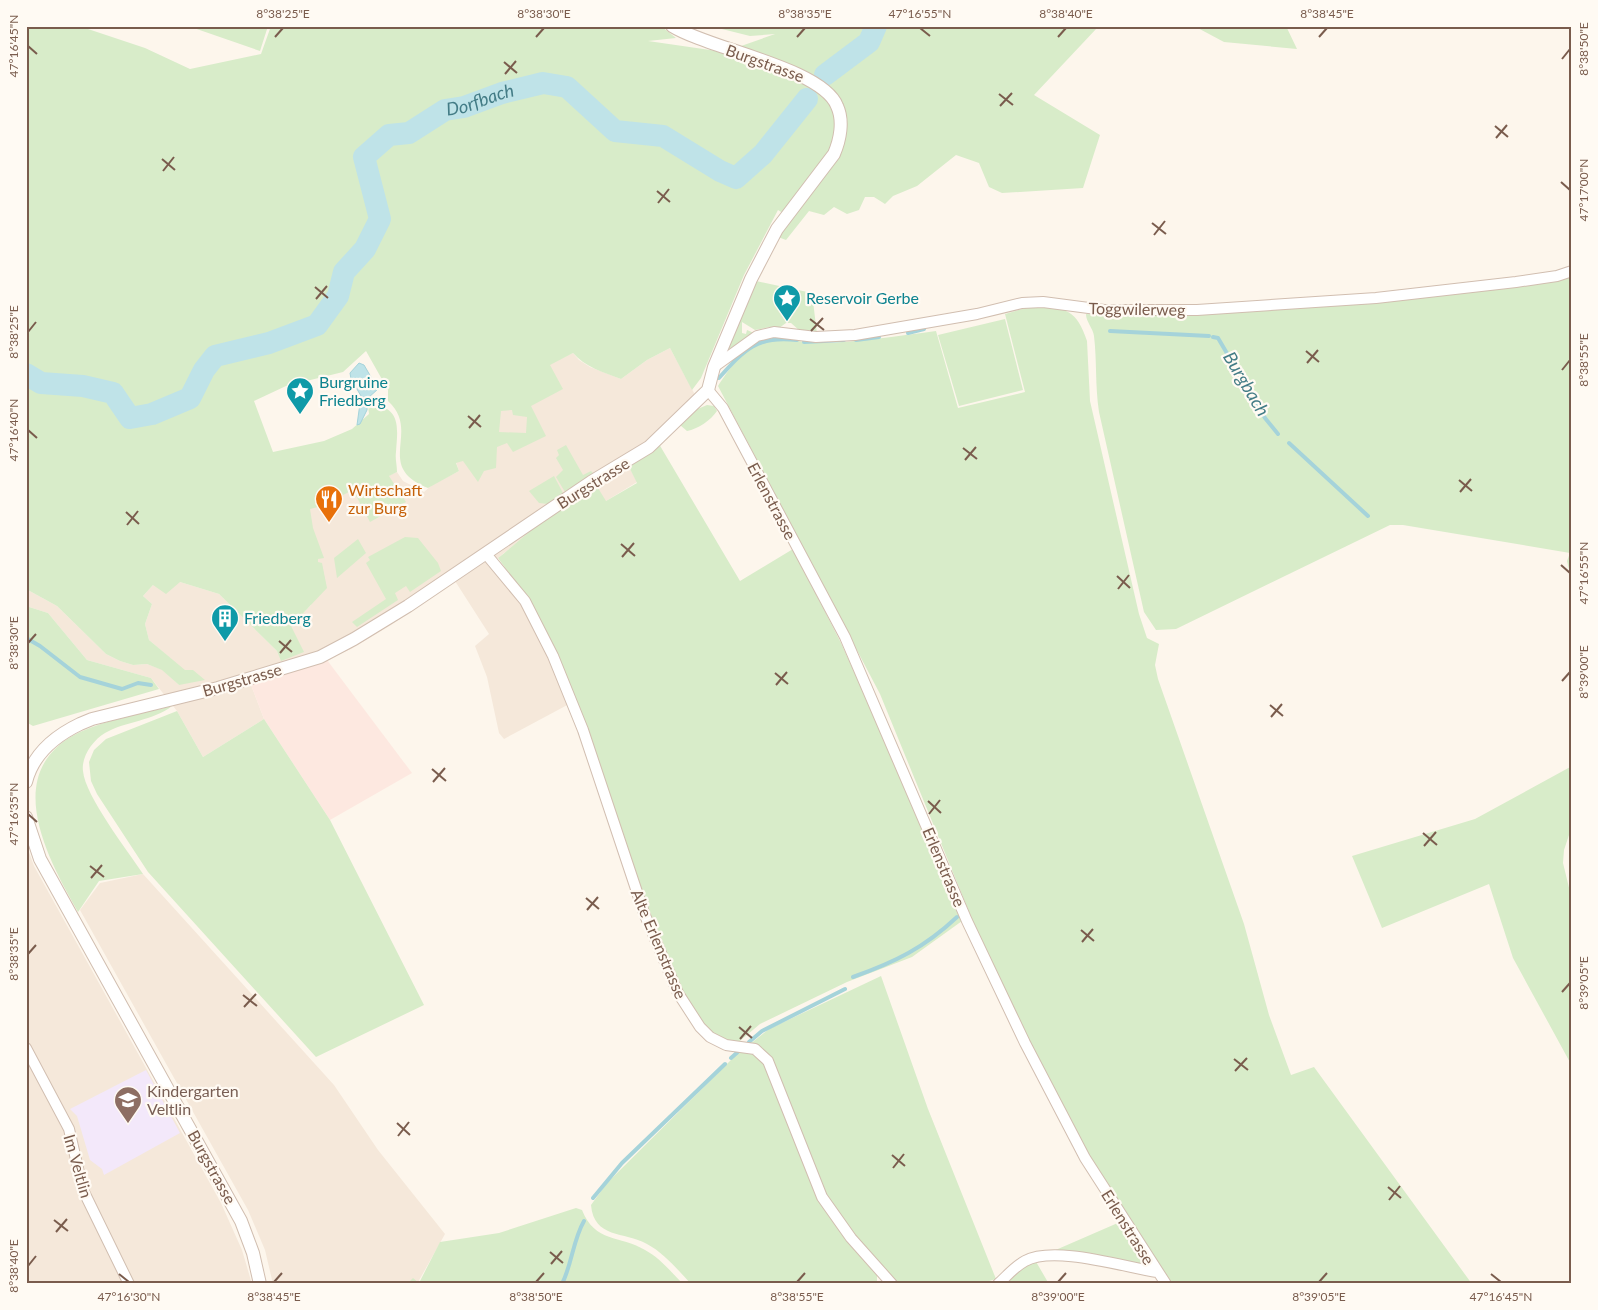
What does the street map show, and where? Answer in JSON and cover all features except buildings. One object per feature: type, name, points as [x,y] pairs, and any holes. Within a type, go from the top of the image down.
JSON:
[{"type":"street","name":"Burgstrasse","points":[[26,782],[40,754],[53,740],[80,724],[92,719],[218,688],[320,657],[370,630],[591,482],[649,447],[670,429],[708,390],[714,368],[751,279],[777,229],[834,154],[839,140],[840,117],[837,106],[829,94],[809,79],[703,40],[672,26]]},
{"type":"street","name":"Toggwilerweg","points":[[714,368],[757,336],[765,333],[816,337],[855,335],[977,314],[1022,302],[1043,302],[1104,310],[1236,308],[1376,298],[1516,282],[1557,276],[1572,271]]},
{"type":"street","name":"Erlenstrasse","points":[[708,390],[723,408],[845,638],[902,766],[967,921],[1024,1043],[1085,1158],[1166,1284]]},
{"type":"street","name":"Alte Erlenstrasse","points":[[486,554],[525,601],[553,656],[583,730],[644,913],[678,993],[700,1027],[710,1037],[726,1045],[755,1049],[768,1061],[822,1197],[851,1238],[892,1284]]},
{"type":"street","name":"Burgstrasse","points":[[26,817],[40,859],[241,1221],[253,1253],[260,1284]]},
{"type":"street","name":"Im Veltlin","points":[[26,1048],[58,1104],[68,1129],[83,1190],[129,1284]]},
{"type":"street","points":[[998,1284],[1025,1261],[1050,1254],[1072,1256],[1157,1272]]},
{"type":"shaded area","points":[[670,348],[701,406],[693,411],[669,436],[629,467],[637,482],[606,501],[547,518],[498,558],[489,563],[522,600],[571,703],[504,739],[499,733],[487,677],[475,646],[489,634],[455,581],[391,625],[351,649],[308,668],[251,685],[264,719],[203,757],[177,711],[151,678],[87,660],[48,613],[26,606],[26,589],[57,606],[106,654],[133,665],[147,664],[163,670],[179,685],[185,671],[149,640],[145,624],[152,604],[143,596],[153,585],[180,582],[219,594],[277,651],[281,660],[291,626],[311,605],[318,562],[281,496],[377,481],[397,472],[403,481],[424,492],[432,485],[459,471],[456,462],[462,461],[501,411],[550,364],[573,353],[579,360],[590,367],[621,379],[647,360]]},
{"type":"shaded area","points":[[327,660],[412,773],[330,820],[264,719],[251,685]]},
{"type":"shaded area","points":[[26,844],[34,866],[221,1203],[242,1250],[252,1284],[26,1284]]},
{"type":"shaded area","points":[[143,874],[334,1085],[378,1150],[445,1234],[417,1284],[273,1284],[265,1250],[248,1210],[80,910],[100,883]]},
{"type":"shaded area","name":"Kindergarten Veltlin","points":[[146,1070],[180,1133],[104,1175],[102,1169],[90,1160],[77,1116],[70,1109]]},
{"type":"green space","points":[[26,26],[79,26],[145,48],[190,69],[261,54],[271,26],[661,26],[676,38],[648,41],[724,52],[775,34],[750,36],[710,26],[1126,26],[1097,28],[1034,95],[1100,135],[1083,188],[1002,193],[989,187],[979,163],[956,155],[917,186],[893,196],[885,204],[874,197],[865,197],[859,210],[847,214],[834,207],[824,215],[809,211],[786,240],[778,237],[789,217],[778,210],[744,275],[701,378],[692,390],[670,348],[647,360],[621,379],[589,366],[573,353],[550,365],[563,389],[531,406],[546,436],[513,452],[507,443],[497,447],[496,468],[484,471],[478,482],[463,461],[456,463],[459,471],[428,488],[412,479],[403,469],[400,459],[401,425],[397,413],[388,401],[388,390],[366,351],[343,372],[286,386],[254,401],[273,452],[324,441],[352,429],[369,414],[368,406],[371,405],[376,405],[392,413],[397,424],[397,472],[389,476],[406,502],[370,522],[353,490],[337,498],[338,502],[310,509],[313,528],[324,558],[318,559],[318,562],[322,563],[327,588],[291,626],[304,652],[281,661],[277,651],[219,594],[180,582],[166,594],[153,585],[143,596],[152,604],[145,624],[149,640],[185,670],[193,670],[205,680],[179,685],[162,670],[147,664],[133,665],[106,654],[57,606],[26,589]],"holes":[[[512,410],[513,415],[527,417],[526,433],[499,432],[501,411]]]},
{"type":"green space","points":[[188,26],[268,26],[260,51]]},
{"type":"green space","points":[[1194,26],[1286,26],[1297,49],[1224,42]]},
{"type":"green space","points":[[1572,274],[1572,582],[1567,561],[1570,553],[1403,525],[1390,525],[1176,629],[1156,630],[1144,612],[1099,412],[1094,336],[1086,314],[1121,316],[1185,314]]},
{"type":"green space","points":[[756,281],[812,293],[817,334],[800,331],[791,323],[786,323],[779,328],[770,327],[755,330],[742,322],[742,333],[746,334],[747,330],[754,333],[727,351]]},
{"type":"green space","points":[[1036,305],[1069,312],[1079,323],[1087,341],[1090,401],[1139,614],[1147,638],[1159,644],[1155,665],[1158,679],[1244,924],[1269,1015],[1291,1075],[1314,1067],[1472,1284],[1172,1284],[1090,1157],[1028,1041],[972,919],[880,694],[718,386],[743,354],[756,344],[764,341],[778,339],[814,343],[836,342],[936,331],[958,408],[1025,392],[1005,314]]},
{"type":"green space","points":[[1005,319],[1023,390],[959,406],[938,335]]},
{"type":"green space","points":[[707,405],[714,406],[717,411],[708,421],[687,431],[680,425],[693,411]]},
{"type":"green space","points":[[659,444],[740,581],[793,549],[841,643],[898,769],[962,921],[912,957],[847,982],[760,1024],[735,1045],[719,1041],[704,1028],[689,1006],[658,940],[607,791],[527,598],[498,558],[546,518],[574,498],[598,488],[606,501],[637,483],[629,467]]},
{"type":"green space","points":[[566,445],[583,475],[591,471],[593,473],[565,492],[556,477],[563,470],[556,458],[559,455],[557,450]]},
{"type":"green space","points":[[554,476],[563,493],[548,504],[539,503],[529,491]]},
{"type":"green space","points":[[405,537],[418,538],[438,563],[441,571],[410,592],[406,586],[395,593],[398,600],[357,627],[352,622],[386,599],[366,563],[370,560],[368,557]]},
{"type":"green space","points":[[358,539],[366,553],[337,578],[334,558]]},
{"type":"green space","points":[[26,606],[48,613],[87,660],[151,678],[159,689],[33,726],[26,722]]},
{"type":"green space","points":[[172,706],[156,715],[105,733],[92,744],[86,755],[83,771],[91,794],[108,823],[143,874],[99,881],[78,912],[43,840],[37,815],[36,791],[41,768],[56,748],[80,732],[114,720]]},
{"type":"green space","points":[[177,711],[203,757],[264,719],[330,820],[424,1005],[316,1057],[148,872],[97,794],[91,781],[89,762],[94,750],[106,739]]},
{"type":"green space","points":[[1572,766],[1572,826],[1564,850],[1563,863],[1572,900],[1572,1066],[1513,958],[1489,884],[1382,928],[1352,856],[1475,819]]},
{"type":"green space","points":[[881,976],[928,1109],[996,1279],[979,1284],[897,1284],[852,1236],[823,1195],[770,1061],[750,1044],[769,1029]]},
{"type":"green space","points":[[743,1052],[754,1053],[766,1063],[813,1183],[877,1274],[877,1284],[691,1284],[659,1252],[638,1240],[604,1229],[593,1216],[591,1205],[607,1183],[737,1054]]},
{"type":"green space","points":[[576,1208],[582,1210],[587,1221],[601,1233],[636,1245],[656,1257],[683,1284],[407,1284],[413,1278],[419,1283],[440,1242],[499,1233]]},
{"type":"green space","points":[[1120,1222],[1145,1260],[1139,1267],[1051,1252]]},
{"type":"green space","points":[[1035,1260],[1049,1284],[1004,1284],[1012,1275]]},
{"type":"water","points":[[359,363],[364,365],[378,389],[368,398],[367,410],[360,424],[357,425],[361,396],[351,379],[350,373]]},
{"type":"waterway","name":"Dorfbach","points":[[825,75],[869,42],[876,26]]},
{"type":"waterway","name":"Dorfbach","points":[[26,374],[41,383],[83,386],[113,393],[130,418],[152,414],[190,398],[204,370],[215,356],[269,343],[317,325],[338,296],[344,272],[365,249],[380,219],[364,157],[389,135],[409,133],[445,110],[464,107],[502,93],[543,83],[567,87],[615,131],[663,136],[720,171],[736,178],[763,154],[807,99]]},
{"type":"waterway","name":"Burgbach","points":[[908,333],[924,329]]},
{"type":"waterway","name":"Burgbach","points":[[1110,331],[1209,336]]},
{"type":"waterway","name":"Burgbach","points":[[856,340],[879,337]]},
{"type":"waterway","name":"Burgbach","points":[[1213,337],[1218,338],[1265,418],[1278,434]]},
{"type":"waterway","name":"Burgbach","points":[[719,378],[744,352],[761,342],[783,339],[797,340]]},
{"type":"waterway","name":"Burgbach","points":[[804,342],[844,340]]},
{"type":"waterway","name":"Burgbach","points":[[1289,443],[1368,516]]},
{"type":"waterway","name":"Burgbach","points":[[26,638],[40,646],[80,677],[122,689],[138,683],[151,685]]},
{"type":"waterway","points":[[853,977],[896,960],[921,946],[957,917]]},
{"type":"waterway","points":[[749,1042],[762,1031],[845,989]]},
{"type":"waterway","points":[[731,1058],[740,1050]]},
{"type":"waterway","points":[[593,1198],[622,1163],[725,1064]]},
{"type":"waterway","points":[[562,1284],[577,1236],[584,1221]]},
{"type":"place","name":"Reservoir Gerbe","points":[[787,322]]},
{"type":"place","name":"Burgruine Friedberg","points":[[300,415]]},
{"type":"place","name":"Wirtschaft zur Burg","points":[[329,523]]},
{"type":"place","name":"Friedberg","points":[[225,642]]},
{"type":"place","name":"Kindergarten Veltlin","points":[[128,1124]]}]
